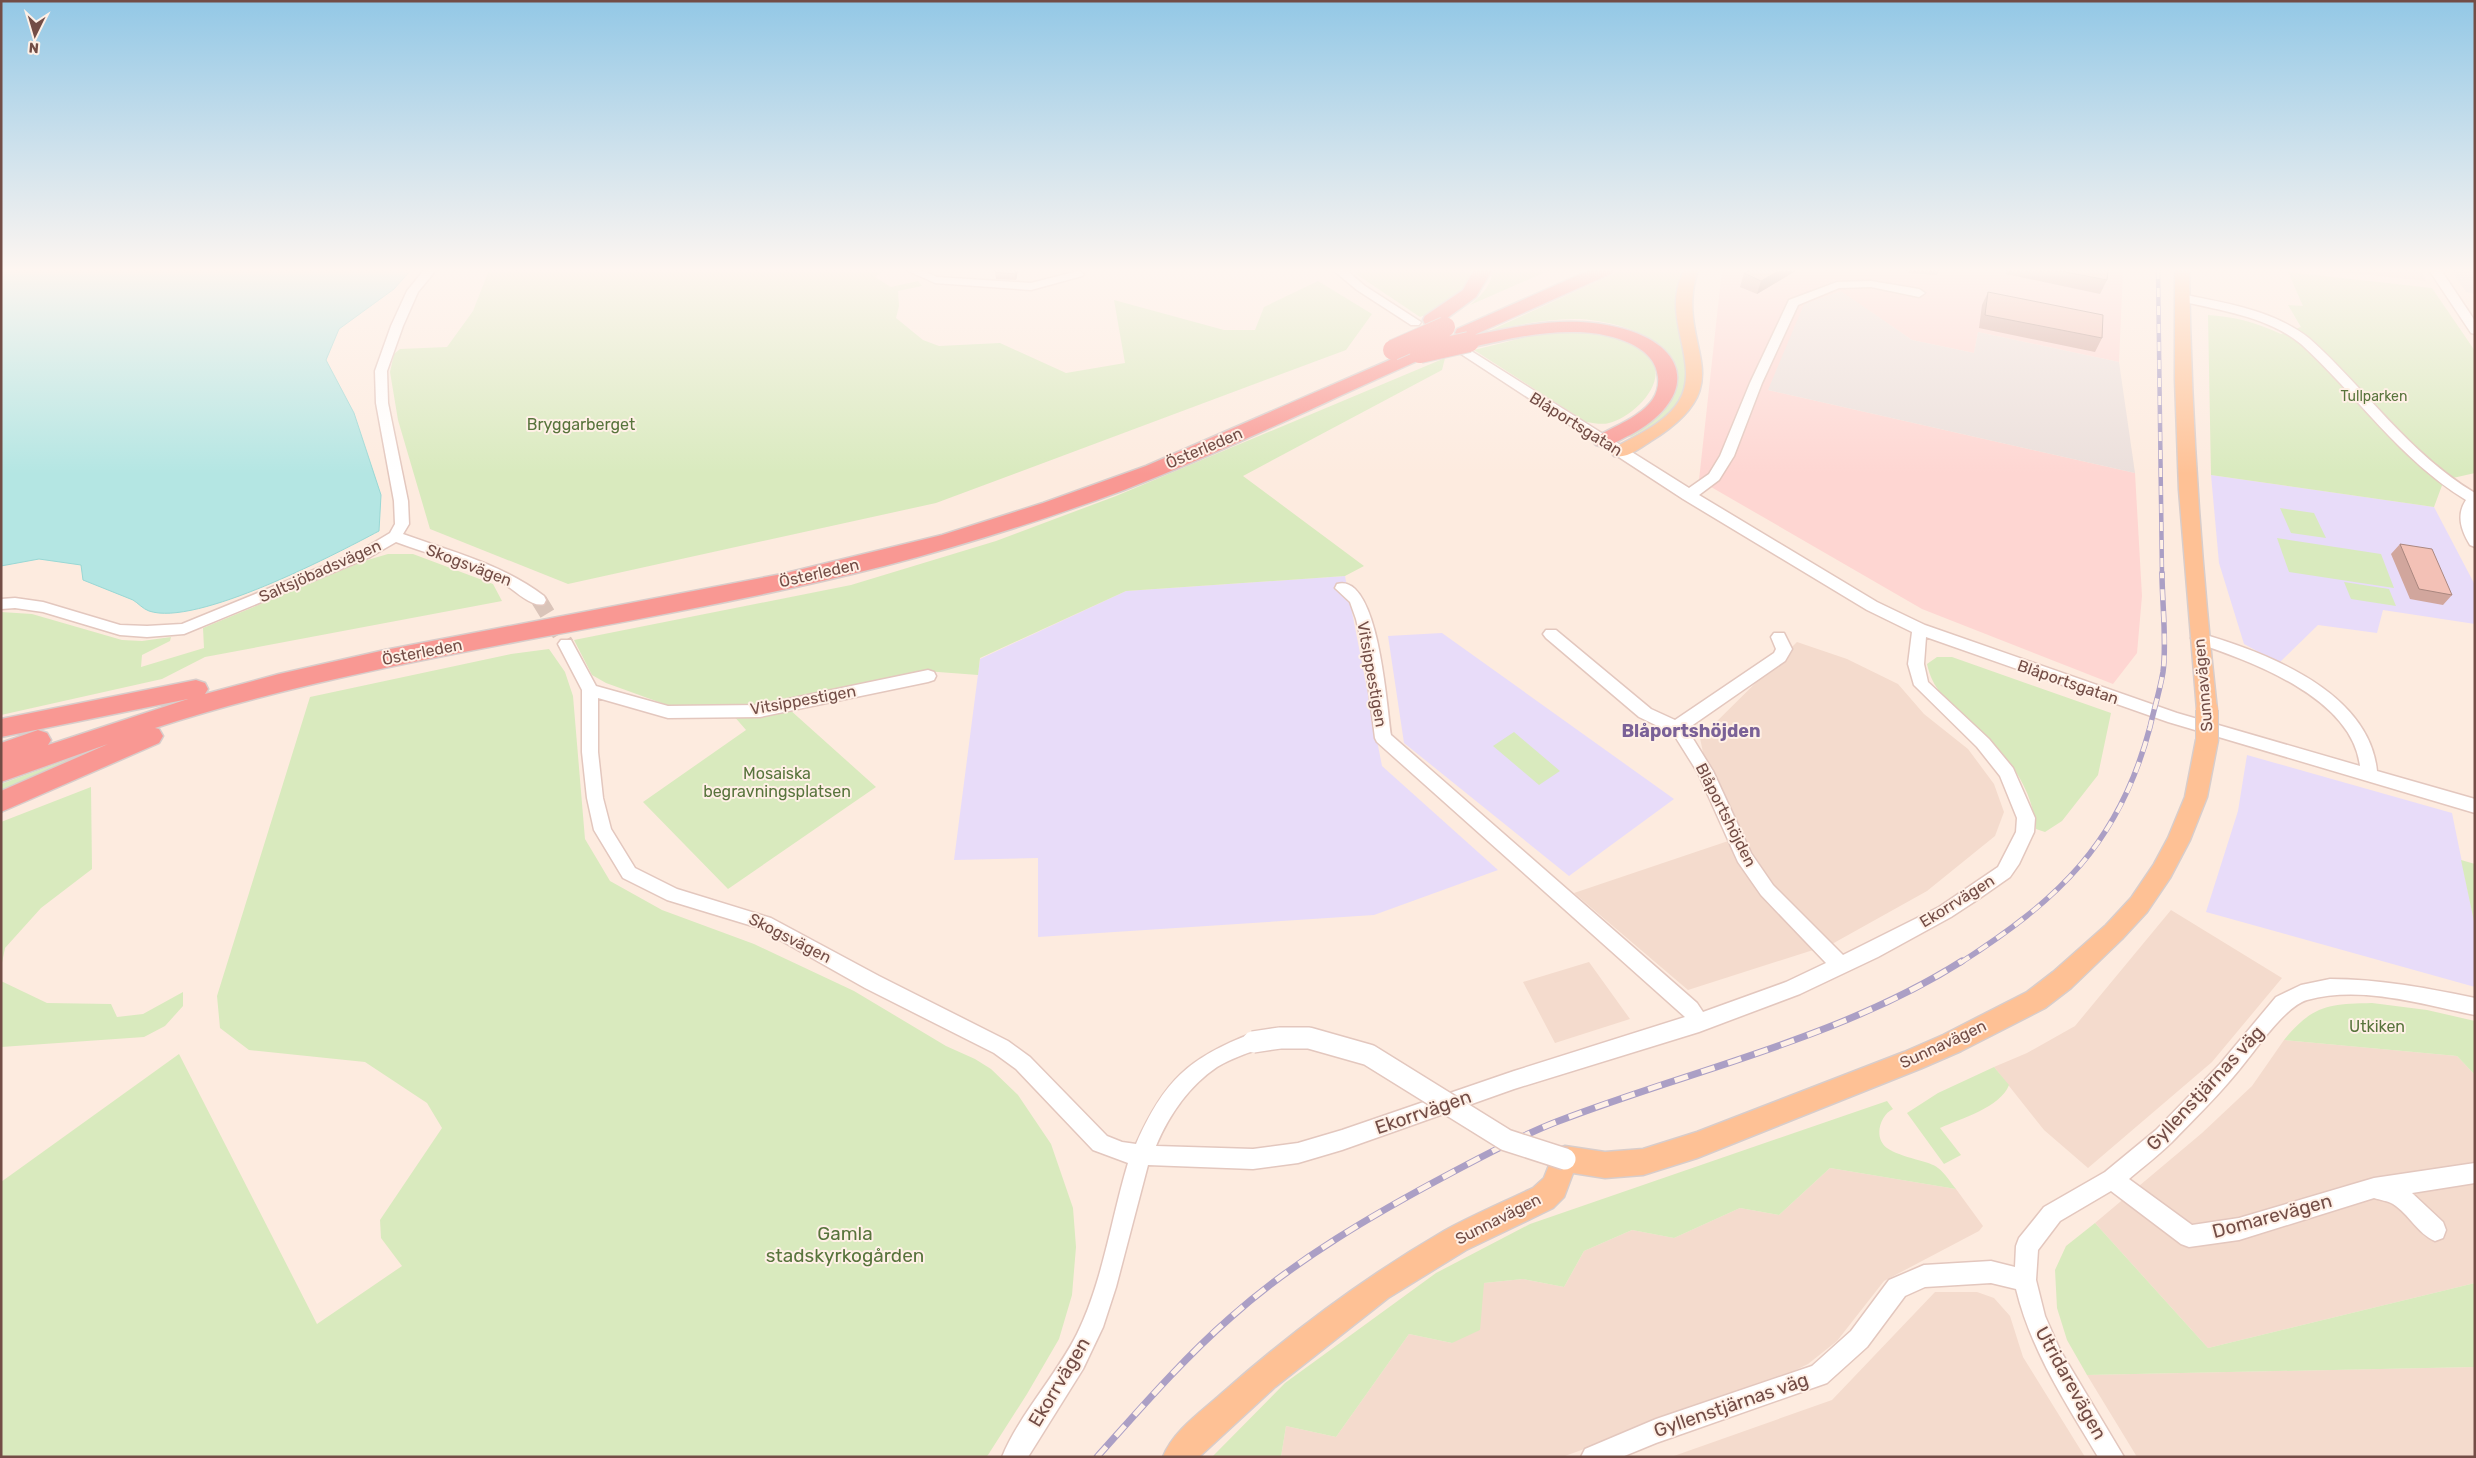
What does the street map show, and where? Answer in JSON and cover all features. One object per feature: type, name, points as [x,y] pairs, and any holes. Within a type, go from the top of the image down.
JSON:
[{"type":"highway","points":[[1397,353],[1435,338]]},
{"type":"highway","name":"Österleden","points":[[1,753],[85,723],[196,689],[321,656],[384,642],[729,578],[919,533],[987,513],[1109,471],[1435,338]]},
{"type":"highway","points":[[1603,441],[1636,422],[1661,402],[1668,376],[1665,365],[1645,344],[1633,338]]},
{"type":"highway","name":"Österleden","points":[[1,772],[88,740],[238,694],[319,673],[450,645],[722,595],[850,567],[926,546],[1058,506],[1119,484],[1224,440],[1397,353]]},
{"type":"highway","points":[[1,802],[93,759],[168,728],[319,673]]},
{"type":"highway","points":[[1,728],[196,689]]},
{"type":"main road","points":[[1620,452],[1666,423],[1679,412],[1690,397],[1695,377],[1689,338]]},
{"type":"main road","name":"Sunnavägen","points":[[1178,1457],[1196,1437],[1264,1376],[1378,1288],[1456,1240],[1543,1198],[1554,1187],[1566,1159],[1605,1165],[1643,1162],[1697,1145],[1913,1060],[1952,1043],[2036,1000],[2062,980],[2114,932],[2139,904],[2162,871],[2179,840],[2196,797],[2207,740],[2207,710],[2199,638],[2187,459],[2183,338]]},
{"type":"street","name":"Saltsjöbadsvägen","points":[[1,604],[34,606],[133,632],[156,633],[184,629],[365,554],[395,536],[402,524],[400,501],[382,403],[381,371],[393,338]]},
{"type":"street","name":"Blåportsgatan","points":[[1455,338],[1603,441],[1688,496],[1842,588],[1920,629],[2138,706],[2475,806]]},
{"type":"street","points":[[1688,496],[1714,478],[1727,456],[1756,383],[1777,338]]},
{"type":"street","points":[[2299,338],[2337,372],[2431,472],[2453,488],[2474,498],[2467,506],[2466,514],[2468,529],[2475,542]]},
{"type":"street","name":"Skogsvägen","points":[[395,536],[493,572],[523,587],[538,600]]},
{"type":"street","name":"Vitsippestigen","points":[[1342,588],[1352,595],[1358,603],[1369,639],[1383,738],[1690,1009],[1699,1022]]},
{"type":"street","name":"Ekorrvägen","points":[[1140,1154],[1253,1159],[1298,1153],[1342,1140],[1523,1077],[1699,1022],[1793,988],[1945,912],[1974,893],[2004,872],[2014,859],[2025,832],[2026,818],[2007,773],[1982,743],[1922,685],[1916,674],[1916,646],[1920,629]]},
{"type":"street","name":"Blåportshöjden","points":[[1551,634],[1646,713],[1676,728],[1705,771],[1744,857],[1767,890],[1840,965]]},
{"type":"street","points":[[1676,728],[1780,657],[1784,649],[1779,637]]},
{"type":"street","points":[[2199,638],[2224,646],[2270,667],[2310,688],[2334,706],[2351,723],[2362,740],[2368,760],[2369,776]]},
{"type":"street","name":"Skogsvägen","points":[[566,644],[590,690],[590,752],[594,798],[603,830],[628,873],[673,895],[731,911],[764,923],[872,982],[1001,1047],[1023,1063],[1092,1137],[1121,1152],[1140,1154]]},
{"type":"street","name":"Vitsippestigen","points":[[590,690],[668,712],[760,710],[928,676]]},
{"type":"street","name":"Gyllenstjärnas väg","points":[[1593,1457],[1656,1431],[1819,1375],[1859,1339],[1897,1288],[1924,1276],[1991,1272],[2025,1280],[2027,1246],[2052,1214],[2112,1179],[2163,1137],[2227,1070],[2283,1003],[2301,993],[2330,987],[2365,987],[2403,992],[2475,1007]]},
{"type":"street","name":"Ekorrvägen","points":[[1014,1457],[1068,1374],[1082,1348],[1099,1305],[1140,1154],[1153,1125],[1170,1100],[1187,1081],[1202,1066],[1220,1054],[1253,1042],[1280,1038],[1309,1038],[1369,1055],[1506,1140],[1566,1159]]},
{"type":"street","name":"Domarevägen","points":[[2112,1179],[2189,1236],[2239,1229],[2374,1188],[2475,1173]]},
{"type":"street","points":[[2374,1188],[2396,1194],[2415,1208],[2435,1230]]},
{"type":"street","name":"Utridarevägen","points":[[2025,1280],[2034,1317],[2052,1358],[2112,1457]]},
{"type":"shaded area","points":[[1715,338],[1806,338],[1768,390],[2135,473],[2142,596],[2137,653],[2113,684],[1922,609],[1699,480]]},
{"type":"shaded area","points":[[1790,338],[1909,338],[1974,353],[1977,338],[2006,338],[2119,362],[2135,473],[1768,390]]},
{"type":"shaded area","points":[[1909,338],[1977,338],[1974,353]]},
{"type":"shaded area","points":[[2006,338],[2120,338],[2119,362]]},
{"type":"shaded area","points":[[2211,475],[2434,507],[2475,585],[2475,624],[2383,610],[2377,633],[2318,625],[2279,663],[2244,644],[2219,563]]},
{"type":"shaded area","points":[[1345,576],[1382,766],[1498,870],[1374,915],[1038,937],[1038,858],[954,860],[980,659],[1126,591]]},
{"type":"shaded area","points":[[1442,633],[1674,799],[1569,876],[1404,743],[1388,636]]},
{"type":"shaded area","points":[[1797,642],[1847,659],[1898,684],[1924,714],[1968,749],[1994,784],[2004,812],[1995,836],[1927,891],[1832,944],[1688,990],[1574,893],[1743,836],[1705,762],[1700,738]]},
{"type":"shaded area","points":[[2247,755],[2452,813],[2475,926],[2475,987],[2206,912],[2238,811]]},
{"type":"shaded area","points":[[2171,910],[2282,978],[2212,1062],[2088,1168],[2044,1130],[1994,1067],[2027,1053],[2075,1026]]},
{"type":"shaded area","points":[[1589,962],[1630,1019],[1555,1043],[1523,982]]},
{"type":"shaded area","points":[[2284,1040],[2457,1056],[2475,1075],[2475,1283],[2208,1348],[2095,1223],[2202,1133],[2252,1086]]},
{"type":"shaded area","points":[[1830,1168],[1956,1189],[1983,1226],[1979,1231],[1884,1281],[1837,1341],[1808,1364],[1770,1383],[1562,1457],[1281,1457],[1286,1426],[1336,1437],[1409,1334],[1452,1343],[1484,1283],[1523,1279],[1564,1287],[1584,1251],[1632,1230],[1674,1238],[1740,1208],[1779,1215]]},
{"type":"shaded area","points":[[1935,1292],[1977,1292],[1994,1298],[2010,1316],[2023,1357],[2085,1457],[1671,1457],[1832,1400]]},
{"type":"shaded area","points":[[2475,1367],[2475,1457],[2137,1457],[2087,1375]]},
{"type":"green space","name":"Bryggarberget","points":[[453,338],[921,338],[939,346],[1000,343],[1066,373],[1125,363],[1121,338],[1355,338],[1346,350],[936,503],[568,584],[430,529],[398,420],[390,372],[394,354],[400,349],[447,347]]},
{"type":"green space","points":[[1522,338],[1617,338],[1634,344],[1650,358],[1655,367],[1655,378],[1646,398],[1637,407],[1618,420],[1606,424],[1598,424],[1586,422],[1474,350]]},
{"type":"green space","points":[[1649,338],[1681,338],[1685,358],[1686,382],[1677,404],[1663,419],[1631,437],[1626,434],[1655,416],[1665,407],[1677,382],[1676,366],[1667,352]]},
{"type":"green space","name":"Tullparken","points":[[2208,338],[2466,338],[2475,351],[2475,473],[2444,480],[2434,507],[2211,475]]},
{"type":"green space","points":[[1445,358],[1442,370],[1243,476],[1364,566],[1345,576],[1126,591],[980,658],[978,675],[925,671],[761,705],[667,705],[606,683],[592,675],[574,640],[851,585],[996,541],[1116,496]]},
{"type":"green space","points":[[2280,508],[2314,513],[2326,538],[2291,533]]},
{"type":"green space","points":[[2277,538],[2381,554],[2394,588],[2289,572]]},
{"type":"green space","points":[[388,554],[413,554],[493,584],[502,601],[205,657],[162,679],[1,715],[1,612],[32,614],[122,640],[142,641],[171,637],[170,641],[142,655],[141,667],[204,648],[203,628],[364,561]]},
{"type":"green space","points":[[2344,582],[2389,589],[2396,606],[2351,599]]},
{"type":"green space","name":"Gamla stadskyrkogården","points":[[549,649],[565,672],[573,696],[585,839],[610,881],[662,910],[754,944],[854,991],[946,1046],[975,1059],[991,1069],[1018,1095],[1051,1144],[1073,1208],[1076,1247],[1072,1295],[1059,1339],[988,1455],[986,1457],[1,1457],[1,1182],[179,1054],[317,1324],[402,1266],[381,1238],[380,1220],[442,1128],[427,1103],[365,1062],[249,1050],[220,1028],[217,996],[310,697],[511,654]]},
{"type":"green space","points":[[1937,657],[1952,657],[2111,713],[2098,775],[2062,821],[2045,832],[2036,829],[2028,795],[2012,766],[1989,739],[1936,687],[1927,664]]},
{"type":"green space","name":"Mosaiska begravningsplatsen","points":[[789,709],[876,787],[728,889],[643,802],[746,730],[733,715]]},
{"type":"green space","points":[[1514,732],[1560,771],[1539,785],[1493,746]]},
{"type":"green space","points":[[72,758],[71,762],[1,793],[1,784]]},
{"type":"green space","points":[[91,787],[92,869],[41,908],[5,948],[1,968],[1,822]]},
{"type":"green space","points":[[2461,860],[2475,864],[2475,926]]},
{"type":"green space","points":[[1,981],[47,1003],[111,1004],[117,1017],[143,1014],[183,992],[183,1006],[165,1026],[144,1037],[1,1047]]},
{"type":"green space","name":"Utkiken","points":[[2372,1003],[2427,1010],[2475,1021],[2475,1075],[2457,1056],[2284,1040],[2294,1028],[2313,1013],[2322,1009],[2344,1004]]},
{"type":"green space","points":[[1994,1067],[2009,1085],[2005,1093],[1989,1106],[1940,1128],[1961,1155],[1944,1164],[1907,1113],[1938,1093]]},
{"type":"green space","points":[[1887,1101],[1893,1109],[1885,1116],[1880,1127],[1880,1139],[1883,1144],[1893,1151],[1934,1166],[1943,1172],[1956,1189],[1830,1168],[1779,1215],[1740,1208],[1674,1238],[1632,1230],[1584,1251],[1564,1287],[1523,1279],[1484,1283],[1480,1330],[1452,1343],[1409,1334],[1336,1437],[1286,1426],[1281,1457],[1212,1457],[1285,1383],[1436,1273],[1530,1224]]},
{"type":"green space","points":[[2095,1223],[2208,1348],[2475,1283],[2475,1367],[2087,1375],[2067,1340],[2057,1308],[2055,1270],[2066,1246]]},
{"type":"water","points":[[1,338],[335,338],[326,360],[354,413],[381,495],[379,531],[331,556],[265,586],[198,609],[171,613],[149,611],[133,600],[83,580],[81,565],[39,559],[1,566]]},
{"type":"building","points":[[2400,544],[2432,549],[2452,595],[2419,589]]},
{"type":"tunnel","points":[[539,600],[566,644]]},
{"type":"railway","points":[[2159,338],[2162,574]]},
{"type":"railway","points":[[1960,963],[2027,916],[2055,891],[2080,865],[2102,836],[2121,804],[2137,768],[2150,727],[2163,672],[2162,573]]},
{"type":"railway","points":[[1097,1457],[1178,1368],[1230,1318],[1282,1276],[1365,1221],[1490,1153],[1543,1127],[1607,1103],[1815,1033],[1866,1012],[1915,988],[1962,961]]},
{"type":"district","name":"Blåportshöjden","points":[[1691,731]]}]
